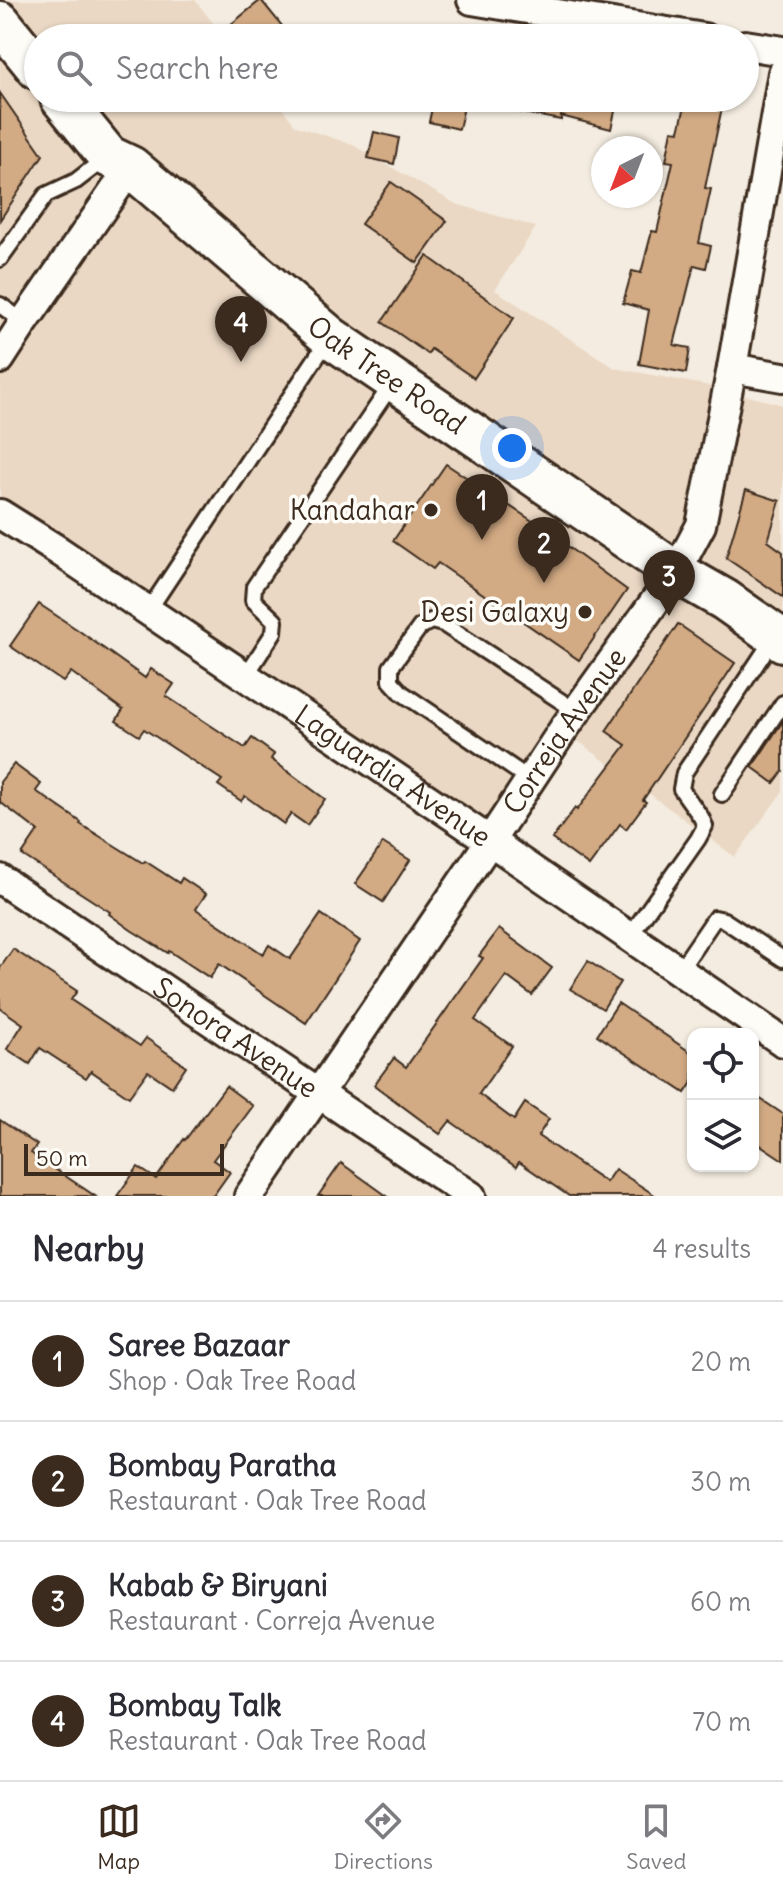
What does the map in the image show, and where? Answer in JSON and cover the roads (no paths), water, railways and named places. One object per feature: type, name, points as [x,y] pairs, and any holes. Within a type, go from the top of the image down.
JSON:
[{"type":"street","points":[[472,0],[619,24]]},
{"type":"street","points":[[0,22],[24,52]]},
{"type":"street","points":[[759,47],[783,51]]},
{"type":"street","name":"Correja Avenue","points":[[249,1196],[529,779],[676,572],[701,525],[732,368],[783,73]]},
{"type":"street","name":"Oak Tree Road","points":[[74,112],[119,162],[330,337],[779,639]]},
{"type":"street","points":[[0,359],[119,162]]},
{"type":"street","points":[[732,368],[783,377]]},
{"type":"street","name":"Laguardia Avenue","points":[[0,514],[490,841],[783,1042]]},
{"type":"street","name":"Sonora Avenue","points":[[0,879],[471,1196]]},
{"type":"lane","points":[[0,259],[46,195],[119,162]]},
{"type":"lane","points":[[0,305],[24,322]]},
{"type":"lane","points":[[148,611],[330,337]]},
{"type":"lane","points":[[245,677],[274,632],[275,621],[253,600],[254,587],[395,380]]},
{"type":"lane","points":[[529,779],[402,693],[391,681],[391,667],[420,627],[431,621],[443,624],[576,711]]},
{"type":"lane","points":[[629,937],[705,826],[681,789],[684,773],[779,639]]},
{"type":"lane","points":[[722,794],[783,703]]},
{"type":"lane","points":[[679,971],[715,918],[724,920],[783,959]]},
{"type":"place","name":"Bombay Talk","points":[[241,362]]},
{"type":"place","name":"Kandahar","points":[[431,510]]},
{"type":"place","name":"Saree Bazaar","points":[[482,540]]},
{"type":"place","name":"Bombay Paratha","points":[[544,583]]},
{"type":"place","name":"Desi Galaxy","points":[[585,612]]},
{"type":"place","name":"Kabab & Biryani","points":[[669,616]]}]
